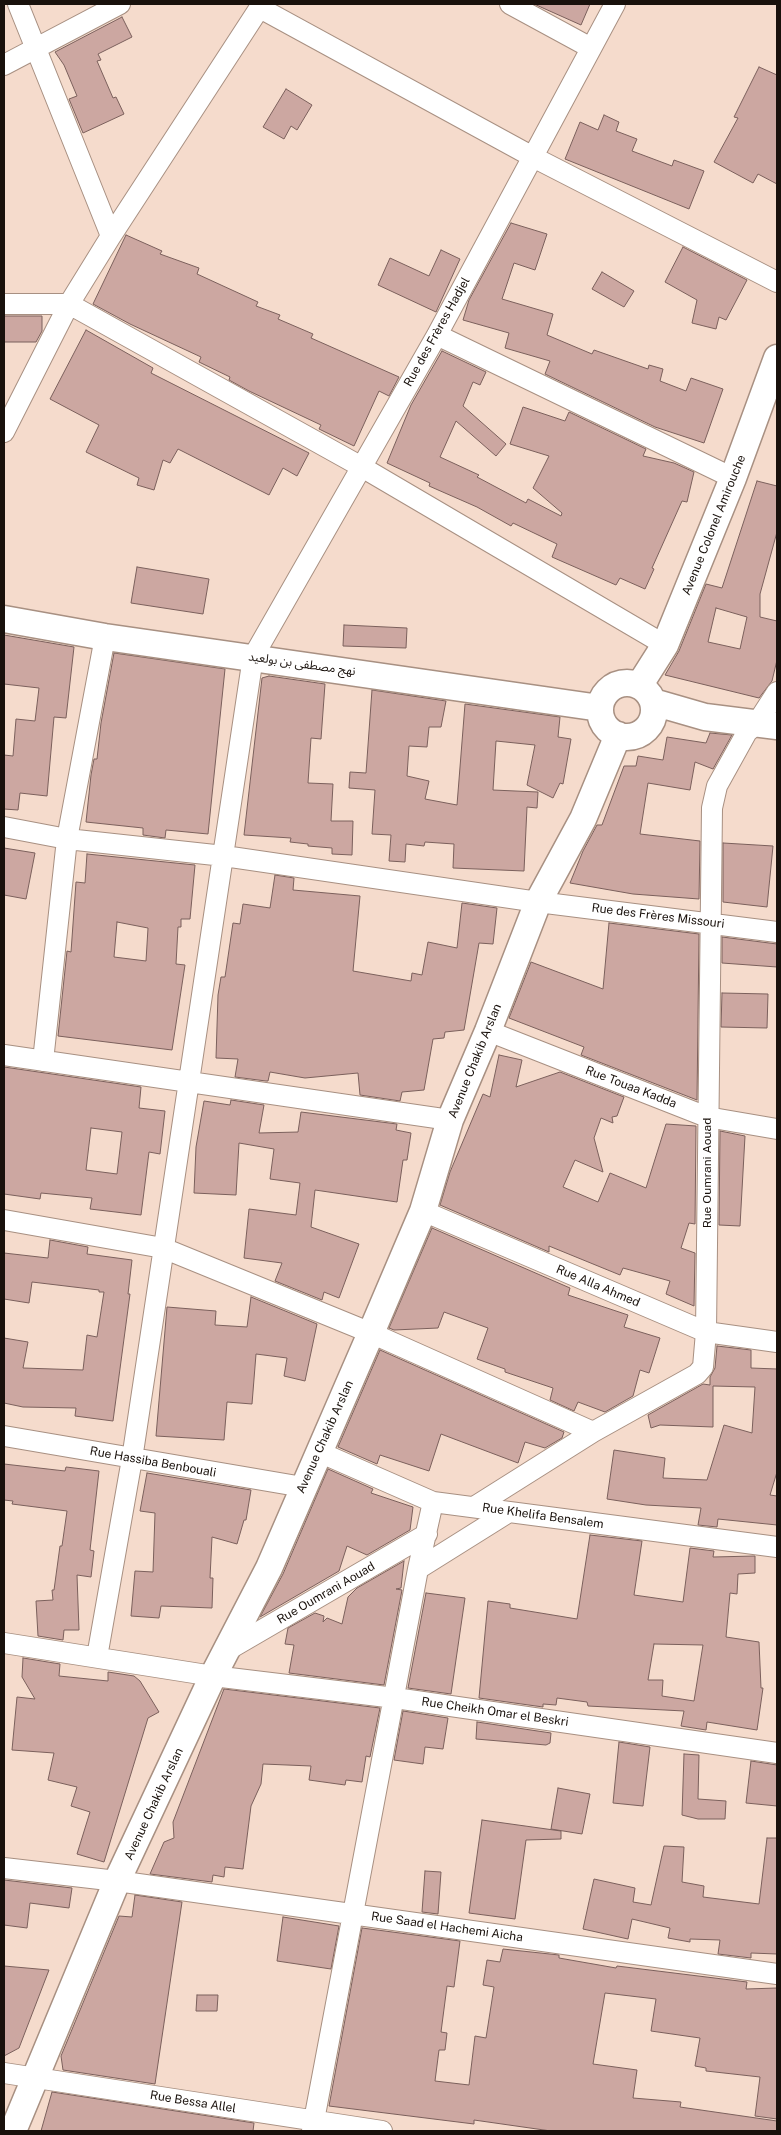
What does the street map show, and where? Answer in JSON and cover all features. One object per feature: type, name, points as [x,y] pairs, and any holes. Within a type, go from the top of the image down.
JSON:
[{"type":"main road","name":"Avenue Colonel Amirouche","points":[[647,705],[665,644],[733,478],[777,358]]},
{"type":"main road","name":"نهج مصطفى بن بولعيد","points":[[4,619],[105,637],[600,708]]},
{"type":"main road","points":[[647,705],[636,735],[618,735],[608,730],[603,722],[600,708],[602,699],[612,687],[621,684],[647,705],[705,717],[767,725]]},
{"type":"main road","name":"Avenue Chakib Arslan","points":[[13,2131],[117,1881],[213,1676],[269,1568],[371,1333],[423,1211],[450,1120],[488,1031],[538,902],[583,819],[618,735]]},
{"type":"street","points":[[18,4],[111,236]]},
{"type":"street","points":[[4,65],[120,4]]},
{"type":"street","points":[[510,4],[591,48]]},
{"type":"street","name":"Rue des Frères Hadjel","points":[[253,657],[360,466],[437,335],[615,4]]},
{"type":"street","points":[[4,432],[70,304],[111,236],[261,6],[533,156],[777,282]]},
{"type":"street","points":[[4,304],[70,304],[360,466],[665,644]]},
{"type":"street","points":[[437,335],[733,478]]},
{"type":"street","points":[[43,1062],[66,839],[105,637]]},
{"type":"street","points":[[97,1656],[132,1459],[253,657]]},
{"type":"street","name":"Rue Oumrani Aouad","points":[[474,1507],[593,1432],[696,1374],[703,1367],[706,1332],[712,808],[718,786],[747,732],[767,725],[777,692]]},
{"type":"street","name":"Rue des Frères Missouri","points":[[4,827],[66,839],[224,856],[538,902],[712,922],[777,932]]},
{"type":"street","name":"Rue Touaa Kadda","points":[[488,1031],[707,1117],[777,1129]]},
{"type":"street","points":[[4,1055],[450,1120]]},
{"type":"street","name":"Rue Alla Ahmed","points":[[423,1211],[706,1332],[777,1342]]},
{"type":"street","points":[[4,1220],[163,1248],[371,1333],[593,1432]]},
{"type":"street","name":"Rue Hassiba Benbouali","points":[[4,1436],[303,1488]]},
{"type":"street","name":"Rue Khelifa Bensalem","points":[[319,1452],[433,1502],[777,1547]]},
{"type":"street","points":[[313,2126],[418,1569],[433,1502]]},
{"type":"street","points":[[418,1569],[509,1512]]},
{"type":"street","name":"Rue Oumrani Aouad","points":[[226,1651],[426,1534]]},
{"type":"street","name":"Rue Cheikh Omar el Beskri","points":[[4,1643],[97,1656],[213,1676],[394,1698],[777,1753]]},
{"type":"street","name":"Rue Saad el Hachemi Aicha","points":[[4,1868],[117,1881],[777,1974]]},
{"type":"street","name":"Rue Bessa Allel","points":[[4,2073],[313,2126],[382,2131]]},
{"type":"building","points":[[534,4],[590,4],[581,25]]},
{"type":"building","points":[[122,17],[132,37],[98,54],[101,60],[97,61],[113,98],[116,97],[124,114],[83,133],[69,99],[77,96],[64,65],[55,52]]},
{"type":"building","points":[[759,67],[777,75],[777,184],[758,174],[753,183],[714,162],[738,118],[734,117]]},
{"type":"building","points":[[286,89],[312,105],[297,130],[291,126],[284,139],[263,127]]},
{"type":"building","points":[[604,115],[619,122],[616,131],[637,139],[632,151],[672,166],[674,160],[704,171],[689,209],[565,159],[580,122],[598,130]]},
{"type":"building","points":[[511,223],[547,234],[535,270],[514,263],[502,299],[553,314],[547,335],[592,354],[594,350],[648,369],[649,365],[663,369],[660,381],[686,391],[691,378],[723,389],[704,443],[655,427],[545,374],[550,361],[505,348],[509,333],[463,320],[469,300]]},
{"type":"building","points":[[126,235],[162,251],[160,254],[199,268],[197,274],[258,302],[256,306],[280,315],[278,319],[313,334],[311,338],[399,377],[389,396],[379,391],[354,446],[319,429],[321,425],[229,380],[230,377],[199,362],[201,357],[130,324],[93,304]]},
{"type":"building","points":[[683,247],[747,280],[726,320],[719,317],[716,329],[692,323],[697,300],[665,282]]},
{"type":"building","points":[[441,250],[460,259],[436,312],[378,285],[390,258],[429,276]]},
{"type":"building","points":[[602,272],[634,291],[624,307],[592,289]]},
{"type":"building","points":[[4,316],[42,316],[42,331],[36,342],[4,342]]},
{"type":"building","points":[[86,330],[153,368],[151,373],[309,453],[297,476],[283,468],[269,495],[178,449],[170,463],[163,460],[154,490],[137,485],[139,478],[86,452],[99,425],[50,399]]},
{"type":"building","points":[[442,351],[486,372],[480,385],[473,382],[463,406],[506,444],[496,456],[456,421],[440,457],[479,475],[477,477],[526,503],[528,499],[561,516],[562,513],[533,488],[549,456],[510,444],[523,407],[565,421],[569,412],[646,449],[643,456],[674,463],[694,472],[687,502],[682,501],[652,568],[654,569],[645,589],[620,578],[616,585],[552,557],[557,544],[513,523],[511,526],[477,507],[429,486],[430,483],[387,463],[411,405]]},
{"type":"building","points":[[757,481],[777,486],[777,532],[760,594],[760,617],[777,621],[777,660],[772,681],[759,698],[665,675],[679,651],[706,584],[722,588]],"holes":[[[716,608],[747,617],[740,649],[708,642]]]},
{"type":"building","points":[[137,567],[209,579],[203,614],[131,603]]},
{"type":"building","points":[[344,625],[407,628],[406,648],[343,646]]},
{"type":"building","points":[[4,635],[74,647],[66,718],[54,717],[47,796],[20,793],[18,810],[4,809],[4,755],[13,756],[16,719],[35,721],[39,688],[4,684]]},
{"type":"building","points":[[114,653],[225,669],[208,834],[166,830],[165,838],[143,835],[143,828],[86,822],[91,775],[94,759],[97,759],[101,723]]},
{"type":"building","points":[[269,676],[325,684],[321,739],[311,738],[308,783],[333,784],[331,821],[353,821],[352,855],[332,854],[332,848],[290,842],[291,838],[244,835],[262,678]]},
{"type":"building","points":[[372,690],[446,701],[441,727],[429,727],[427,747],[409,746],[407,776],[429,781],[425,799],[457,805],[465,704],[560,717],[558,737],[571,739],[563,784],[560,783],[553,798],[527,785],[535,745],[496,741],[493,790],[538,792],[537,808],[527,807],[524,871],[453,868],[454,844],[425,842],[424,846],[406,844],[405,862],[389,861],[391,835],[372,834],[375,790],[349,788],[350,772],[366,773]]},
{"type":"building","points":[[710,733],[732,735],[713,769],[695,762],[690,790],[648,783],[640,834],[700,841],[699,899],[633,894],[570,883],[583,851],[597,825],[602,825],[624,766],[636,766],[638,756],[663,760],[667,737],[706,743]]},
{"type":"building","points":[[723,843],[773,846],[767,907],[723,902]]},
{"type":"building","points":[[4,848],[35,853],[26,899],[4,895]]},
{"type":"building","points":[[87,854],[195,865],[190,919],[181,919],[181,927],[178,927],[176,964],[185,965],[172,1050],[58,1036],[67,951],[71,952],[76,882],[85,883]],"holes":[[[117,922],[148,928],[146,961],[114,957]]]},
{"type":"building","points":[[275,875],[294,878],[293,890],[360,896],[353,971],[411,981],[412,973],[422,975],[428,942],[457,948],[462,903],[497,908],[493,944],[479,943],[464,1030],[445,1032],[444,1038],[433,1039],[424,1090],[402,1092],[400,1101],[360,1095],[358,1073],[305,1078],[270,1072],[268,1081],[235,1077],[238,1059],[216,1058],[218,995],[221,977],[225,977],[233,923],[240,924],[243,904],[270,908]]},
{"type":"building","points":[[609,923],[699,934],[697,1100],[581,1055],[584,1047],[509,1018],[531,962],[603,989]]},
{"type":"building","points":[[722,937],[777,944],[777,967],[722,963]]},
{"type":"building","points":[[722,993],[768,994],[767,1028],[721,1027]]},
{"type":"building","points":[[499,1055],[522,1060],[516,1087],[560,1072],[624,1097],[617,1116],[612,1117],[613,1123],[601,1118],[594,1138],[603,1172],[575,1160],[563,1187],[598,1202],[610,1173],[646,1188],[666,1124],[696,1126],[695,1224],[689,1223],[681,1248],[695,1253],[694,1306],[666,1294],[670,1281],[623,1268],[620,1275],[549,1246],[549,1252],[440,1205],[450,1172],[483,1094],[490,1097]]},
{"type":"building","points":[[4,1067],[141,1087],[139,1108],[165,1111],[160,1154],[149,1152],[141,1215],[90,1209],[92,1198],[41,1193],[40,1199],[4,1194]],"holes":[[[91,1128],[122,1132],[117,1174],[86,1170]]]},
{"type":"building","points":[[231,1100],[264,1105],[259,1133],[298,1132],[301,1112],[397,1124],[396,1130],[411,1133],[407,1160],[403,1160],[397,1202],[315,1190],[311,1227],[359,1244],[339,1298],[324,1292],[322,1300],[275,1281],[282,1263],[244,1258],[249,1209],[296,1215],[300,1183],[270,1179],[274,1149],[239,1143],[236,1195],[194,1193],[196,1147],[204,1101],[230,1105]]},
{"type":"building","points":[[720,1131],[745,1136],[740,1226],[719,1225]]},
{"type":"building","points":[[432,1228],[570,1288],[568,1295],[628,1315],[624,1327],[660,1338],[649,1373],[640,1370],[633,1396],[605,1412],[578,1402],[574,1411],[550,1400],[553,1388],[505,1372],[505,1369],[477,1359],[488,1328],[444,1312],[438,1328],[394,1330],[389,1328]]},
{"type":"building","points":[[50,1240],[88,1247],[87,1254],[132,1260],[128,1294],[130,1294],[113,1421],[75,1416],[76,1408],[23,1407],[4,1403],[4,1338],[28,1342],[23,1368],[83,1370],[87,1335],[97,1337],[104,1292],[32,1282],[29,1303],[4,1299],[4,1253],[48,1258]]},
{"type":"building","points":[[251,1297],[317,1324],[305,1381],[284,1376],[287,1358],[256,1354],[252,1404],[227,1402],[224,1440],[156,1436],[167,1307],[216,1311],[215,1325],[247,1327]]},
{"type":"building","points":[[717,1346],[751,1350],[751,1368],[777,1369],[777,1472],[770,1495],[777,1496],[777,1525],[718,1519],[717,1527],[698,1525],[701,1508],[646,1505],[607,1499],[614,1450],[665,1458],[663,1478],[707,1480],[724,1425],[752,1433],[755,1387],[713,1386],[713,1427],[660,1425],[651,1428],[648,1415],[703,1384],[710,1385],[710,1377],[715,1368]]},
{"type":"building","points":[[380,1350],[564,1432],[562,1438],[545,1448],[525,1442],[518,1463],[441,1434],[429,1471],[380,1455],[377,1464],[338,1447]]},
{"type":"building","points":[[4,1464],[65,1471],[66,1467],[99,1471],[90,1550],[94,1551],[91,1577],[77,1575],[79,1630],[64,1630],[63,1640],[38,1636],[36,1601],[53,1600],[52,1590],[54,1590],[67,1511],[12,1504],[13,1501],[4,1500]]},
{"type":"building","points":[[328,1469],[373,1489],[371,1493],[413,1507],[410,1530],[367,1555],[347,1546],[339,1571],[260,1617],[283,1574]]},
{"type":"building","points":[[147,1473],[251,1490],[246,1520],[244,1520],[237,1544],[212,1537],[210,1578],[213,1578],[212,1608],[161,1606],[159,1618],[131,1616],[135,1571],[153,1572],[155,1513],[140,1511]]},
{"type":"building","points":[[590,1535],[642,1541],[634,1595],[683,1602],[690,1548],[714,1551],[713,1557],[755,1556],[755,1573],[738,1574],[737,1594],[730,1593],[726,1637],[759,1642],[761,1688],[763,1688],[757,1730],[707,1722],[706,1730],[681,1726],[684,1711],[588,1706],[587,1702],[557,1698],[556,1705],[543,1704],[543,1707],[479,1698],[488,1601],[510,1604],[510,1608],[577,1619]],"holes":[[[654,1644],[703,1645],[694,1701],[662,1696],[663,1680],[648,1680]]]},
{"type":"building","points":[[404,1561],[401,1588],[396,1589],[402,1590],[384,1685],[289,1673],[294,1645],[285,1644],[288,1628],[315,1613],[324,1616],[323,1622],[327,1618],[342,1624],[348,1597],[357,1588]]},
{"type":"building","points":[[426,1593],[465,1598],[451,1694],[408,1688]]},
{"type":"building","points":[[23,1658],[60,1664],[59,1676],[108,1681],[108,1672],[134,1676],[140,1681],[159,1712],[148,1718],[104,1862],[77,1854],[90,1812],[71,1806],[77,1787],[48,1780],[54,1753],[12,1750],[17,1697],[35,1699],[22,1677]]},
{"type":"building","points":[[224,1689],[380,1708],[370,1757],[366,1756],[362,1782],[346,1780],[345,1785],[309,1780],[311,1766],[263,1764],[261,1784],[251,1806],[243,1869],[225,1867],[224,1877],[213,1875],[212,1882],[150,1874],[164,1842],[174,1838],[173,1822]]},
{"type":"building","points":[[403,1711],[448,1718],[443,1749],[425,1747],[423,1764],[394,1760]]},
{"type":"building","points":[[477,1722],[551,1733],[550,1743],[546,1745],[476,1739]]},
{"type":"building","points":[[619,1742],[650,1747],[643,1806],[613,1803]]},
{"type":"building","points":[[684,1754],[699,1755],[698,1799],[726,1801],[725,1819],[698,1819],[682,1815]]},
{"type":"building","points":[[751,1761],[777,1765],[777,1806],[746,1803]]},
{"type":"building","points":[[558,1788],[590,1794],[582,1834],[551,1829]]},
{"type":"building","points":[[482,1820],[561,1831],[561,1839],[526,1840],[515,1919],[469,1913]]},
{"type":"building","points":[[767,1838],[777,1838],[777,1954],[751,1953],[751,1958],[718,1954],[720,1940],[690,1939],[690,1942],[668,1938],[670,1928],[632,1919],[628,1939],[583,1929],[594,1879],[635,1888],[633,1902],[651,1905],[664,1846],[684,1847],[682,1882],[704,1886],[703,1897],[759,1904]]},
{"type":"building","points":[[425,1871],[441,1872],[438,1914],[422,1912]]},
{"type":"building","points":[[4,1880],[72,1888],[69,1908],[30,1903],[27,1928],[4,1925]]},
{"type":"building","points":[[135,1895],[182,1902],[155,2084],[63,2070],[61,2056],[119,1916],[132,1917]]},
{"type":"building","points":[[283,1917],[339,1926],[331,1969],[277,1961]]},
{"type":"building","points":[[362,1928],[460,1941],[454,1987],[447,1986],[441,2032],[447,2033],[445,2050],[439,2050],[435,2081],[469,2085],[475,2036],[486,2038],[494,1987],[483,1985],[487,1960],[500,1962],[503,1949],[559,1955],[559,1958],[616,1968],[617,1966],[747,1982],[746,1989],[777,1988],[777,2119],[755,2116],[760,2077],[706,2071],[706,2068],[695,2066],[700,2038],[651,2031],[656,1999],[605,1993],[593,2064],[637,2070],[633,2098],[681,2102],[680,2107],[777,2121],[777,2131],[551,2131],[474,2120],[474,2124],[329,2106]]},
{"type":"building","points":[[4,1966],[49,1970],[19,2048],[4,2056]]},
{"type":"building","points":[[197,1995],[218,1995],[217,2011],[196,2011]]},
{"type":"building","points":[[52,2092],[254,2123],[253,2131],[41,2131]]}]
